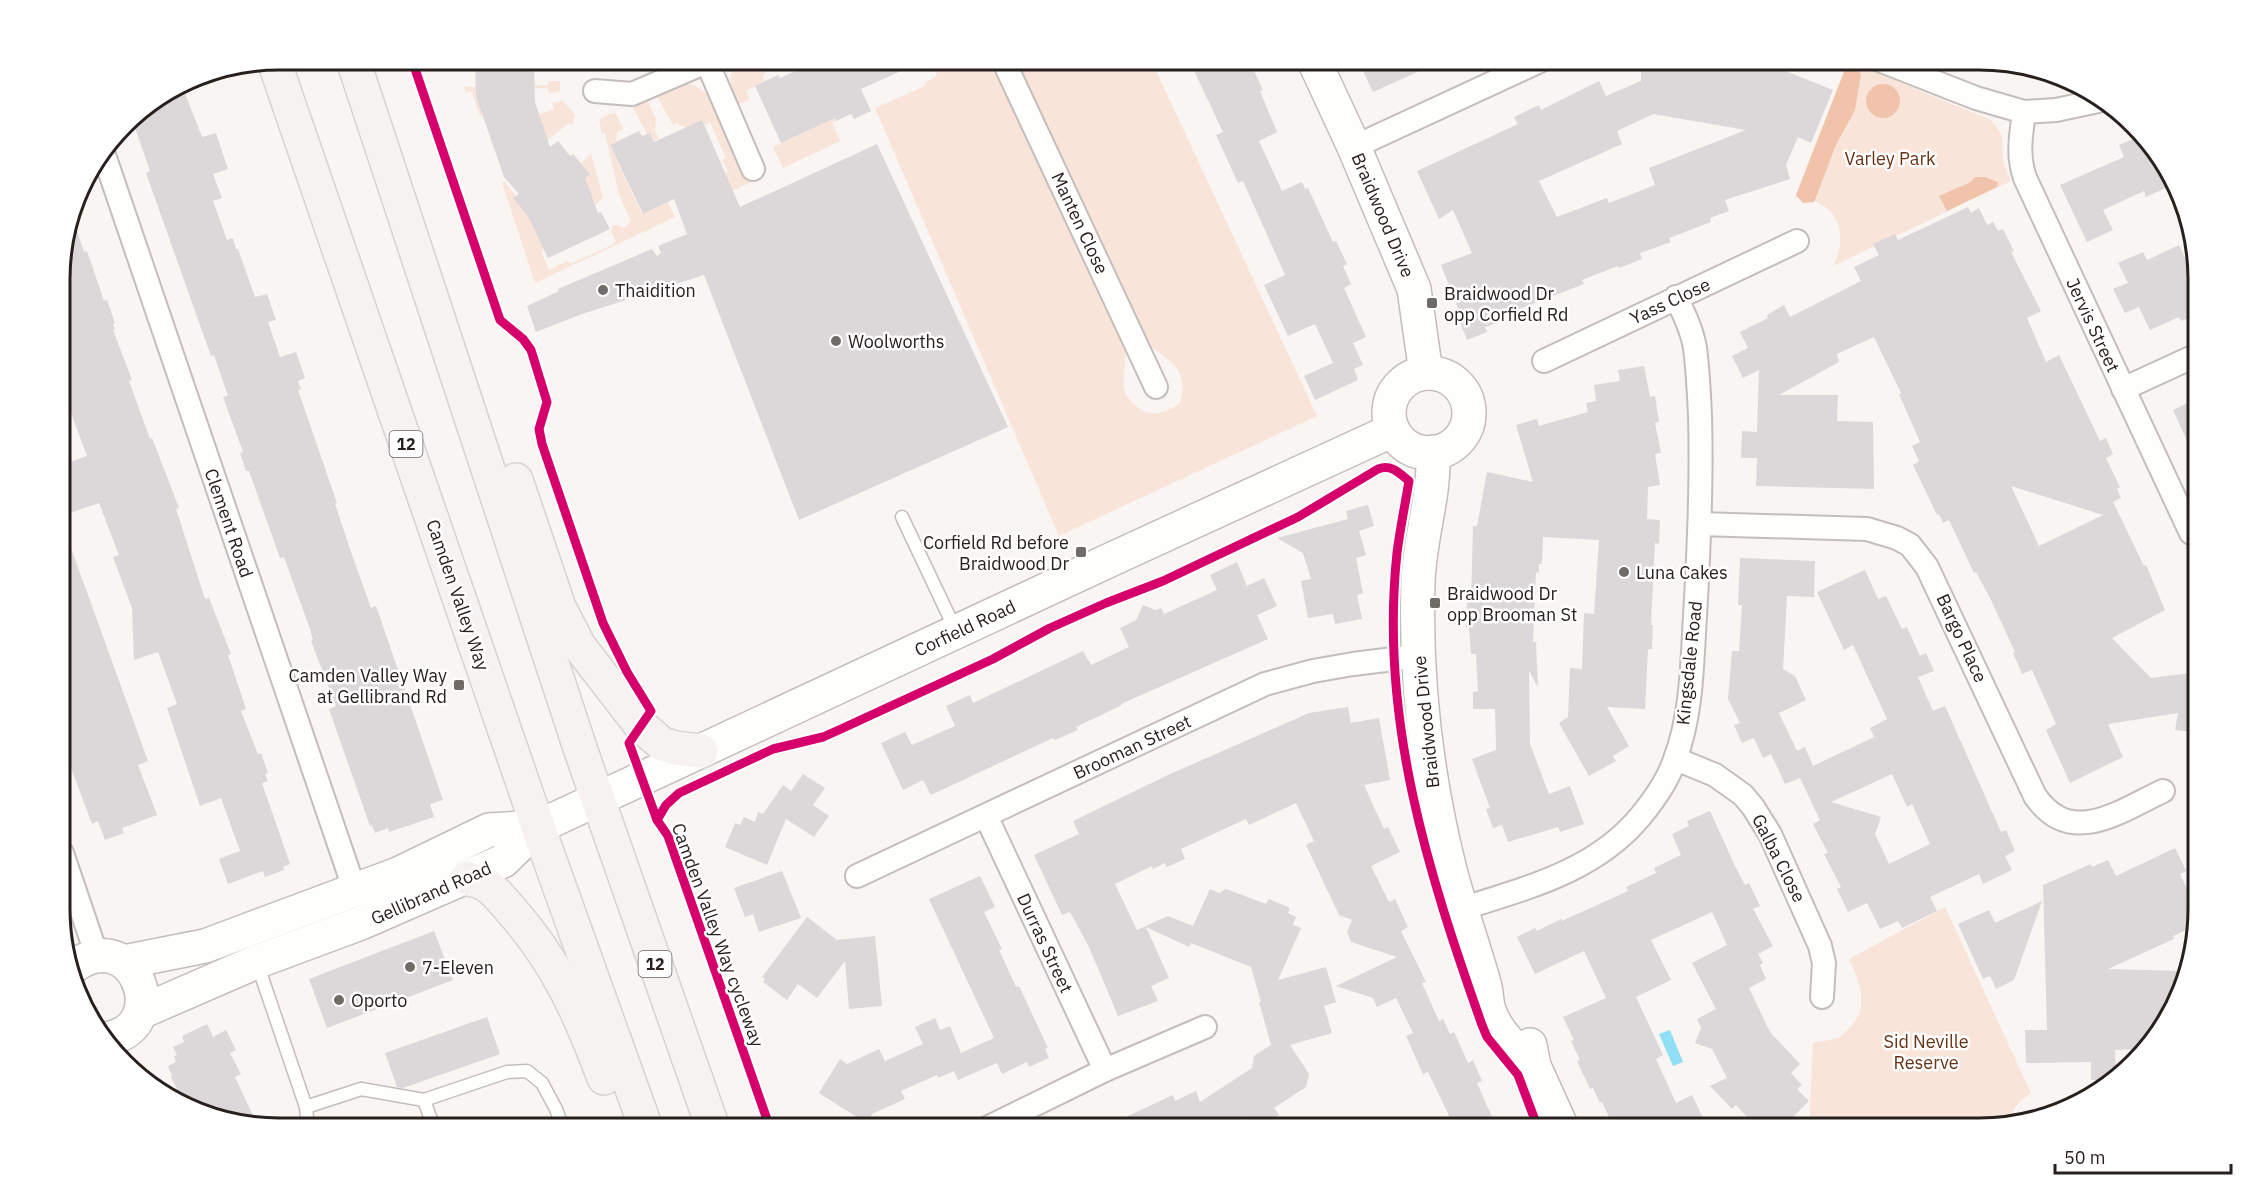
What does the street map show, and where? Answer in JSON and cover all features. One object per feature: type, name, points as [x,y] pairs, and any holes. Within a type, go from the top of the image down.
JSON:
[{"type":"main road","name":"Camden Valley Way","points":[[277,71],[538,827],[642,1118]]},
{"type":"main road","name":"12","points":[[357,71],[598,799],[709,1118]]},
{"type":"main road","points":[[380,138],[486,393],[559,607],[579,646],[641,726],[662,744],[701,751]]},
{"type":"main road","points":[[467,878],[485,884],[503,901],[528,930],[568,990],[589,1037],[618,1118]]},
{"type":"street","name":"Braidwood Drive","points":[[1317,70],[1354,147],[1414,289],[1426,373]]},
{"type":"street","points":[[1354,147],[1520,70]]},
{"type":"street","points":[[1905,70],[1976,98],[2024,112],[2056,110],[2091,103]]},
{"type":"street","points":[[596,90],[632,93],[686,71]]},
{"type":"street","points":[[713,71],[753,169]]},
{"type":"street","name":"Manten Close","points":[[1008,71],[1156,387]]},
{"type":"street","name":"Jervis Street","points":[[2024,112],[2019,144],[2021,166],[2025,178],[2188,526]]},
{"type":"street","name":"Clement Road","points":[[107,163],[355,891]]},
{"type":"street","name":"Yass Close","points":[[1544,361],[1797,241]]},
{"type":"street","name":"Kingsdale Road","points":[[1461,909],[1565,874],[1606,849],[1632,826],[1653,800],[1676,759],[1686,714],[1691,668],[1700,524],[1701,464],[1695,348],[1686,318],[1676,297]]},
{"type":"street","points":[[2124,389],[2188,360]]},
{"type":"street","points":[[1426,373],[1439,374],[1452,380],[1461,390],[1467,402],[1469,416],[1461,435],[1458,441],[1446,449],[1421,452],[1410,448],[1393,430],[1389,418],[1394,393],[1402,383],[1413,376],[1426,373]]},
{"type":"street","name":"Corfield Road","points":[[538,827],[1393,430]]},
{"type":"street","name":"Braidwood Drive","points":[[1433,452],[1433,481],[1421,543],[1418,581],[1418,656],[1422,721],[1431,785],[1461,909],[1485,987],[1489,1011],[1501,1032],[1534,1066],[1557,1117]]},
{"type":"street","name":"Bargo Place","points":[[1700,524],[1867,530],[1897,538],[1910,545],[1928,567],[2035,796],[2042,806],[2061,820],[2083,823],[2106,818],[2163,791]]},
{"type":"street","name":"Brooman Street","points":[[857,876],[1265,684],[1313,671],[1418,656]]},
{"type":"street","name":"Galba Close","points":[[1676,759],[1715,775],[1730,784],[1743,795],[1761,818],[1820,946],[1824,963],[1822,997]]},
{"type":"street","name":"Durras Street","points":[[986,816],[1105,1070]]},
{"type":"street","name":"Gellibrand Road","points":[[141,1012],[256,962],[362,923],[467,878],[503,861],[538,827]]},
{"type":"street","name":"Gellibrand Road","points":[[98,962],[205,946],[398,874],[489,830],[538,827]]},
{"type":"street","points":[[70,877],[98,962],[135,972],[141,985],[143,998],[141,1012],[135,1023],[117,1039]]},
{"type":"street","points":[[1008,1118],[1105,1070],[1205,1028]]},
{"type":"lane","points":[[902,517],[957,632]]},
{"type":"lane","points":[[256,962],[306,1107],[307,1118]]},
{"type":"lane","points":[[306,1107],[361,1089],[424,1100],[507,1072],[527,1071],[542,1083],[559,1118]]},
{"type":"lane","points":[[424,1100],[430,1118]]},
{"type":"green space","points":[[1156,70],[1317,416],[1059,536],[875,108],[925,86],[924,83],[937,76],[935,71],[994,71],[1125,350],[1124,387],[1126,394],[1140,409],[1157,413],[1180,403],[1182,381],[1180,374],[1171,362],[1148,344],[1020,71]]},
{"type":"green space","name":"Varley Park","points":[[1844,70],[1870,70],[1991,120],[2002,135],[2003,161],[2011,181],[1833,266],[1840,241],[1836,219],[1820,204],[1809,199],[1795,198]]},
{"type":"green space","points":[[764,71],[765,74],[762,76],[765,81],[746,91],[750,100],[738,104],[733,92],[731,72]]},
{"type":"green space","points":[[549,81],[560,81],[560,91],[549,93],[548,88],[519,89],[500,108],[480,116],[472,92],[466,92],[464,87],[547,85]]},
{"type":"green space","points":[[680,83],[697,87],[710,99],[750,183],[698,206],[684,196],[727,176],[728,171],[722,160],[726,158],[710,122],[704,125],[702,120],[685,128],[684,125],[680,127],[678,123],[673,125],[656,94]]},
{"type":"green space","points":[[646,97],[656,119],[655,130],[659,138],[654,141],[650,133],[647,134],[631,104]]},
{"type":"green space","points":[[827,98],[836,121],[832,122],[840,141],[783,168],[773,147],[822,124],[814,104]]},
{"type":"green space","points":[[563,101],[575,115],[572,125],[569,123],[546,141],[538,115],[554,109],[552,103]]},
{"type":"green space","points":[[615,112],[623,129],[617,132],[616,143],[610,146],[642,214],[664,204],[666,199],[675,217],[535,283],[502,183],[504,181],[516,196],[514,198],[533,221],[587,177],[589,173],[581,163],[591,154],[603,197],[596,205],[536,232],[544,249],[541,251],[549,270],[567,261],[570,264],[612,245],[616,241],[610,230],[613,229],[611,226],[617,225],[624,228],[631,221],[619,194],[605,133],[602,134],[599,119]]},
{"type":"green space","name":"Sid Neville Reserve","points":[[1945,907],[2031,1093],[2020,1101],[2013,1114],[1993,1117],[1810,1117],[1813,1042],[1840,1037],[1855,1021],[1859,1013],[1860,986],[1849,959]]},
{"type":"shaded area","points":[[1858,70],[1861,74],[1855,110],[1836,145],[1814,202],[1803,203],[1796,195],[1844,72]]},
{"type":"shaded area","points":[[1883,84],[1895,89],[1900,101],[1895,113],[1883,118],[1871,113],[1866,101],[1871,89]]},
{"type":"shaded area","points":[[1975,177],[1985,177],[1998,182],[1997,187],[1947,211],[1939,196],[1971,182]]},
{"type":"water","points":[[1670,1030],[1683,1062],[1673,1066],[1659,1034]]},
{"type":"building","points":[[1194,70],[1254,70],[1277,132],[1259,141],[1282,191],[1302,182],[1305,189],[1308,188],[1333,242],[1336,241],[1347,264],[1343,266],[1351,284],[1344,288],[1366,337],[1353,343],[1363,365],[1354,369],[1358,380],[1315,400],[1304,376],[1333,363],[1315,324],[1288,336],[1264,285],[1285,275],[1243,181],[1238,183],[1216,135],[1223,132]]},
{"type":"building","points":[[1363,70],[1421,70],[1373,92]]},
{"type":"building","points":[[1641,70],[1783,70],[1833,90],[1811,143],[1798,137],[1786,165],[1790,179],[1725,200],[1729,211],[1710,218],[1711,222],[1669,238],[1671,242],[1640,253],[1642,259],[1582,280],[1584,284],[1494,319],[1497,323],[1485,327],[1487,332],[1467,340],[1456,312],[1459,311],[1441,265],[1472,253],[1453,210],[1439,219],[1417,171],[1518,124],[1514,117],[1539,105],[1541,110],[1599,81],[1606,96],[1641,81]],"holes":[[[1653,114],[1746,130],[1649,168],[1655,185],[1609,203],[1607,198],[1557,217],[1539,181],[1622,144],[1617,131]]]},
{"type":"building","points":[[475,71],[534,71],[535,102],[550,147],[558,141],[570,156],[573,154],[590,174],[585,178],[598,213],[601,212],[610,229],[548,258],[528,216],[513,198],[519,194],[504,177],[476,96]]},
{"type":"building","points":[[796,71],[902,71],[861,89],[871,111],[854,119],[851,114],[836,121],[835,118],[781,143],[755,86],[778,75],[780,78]]},
{"type":"building","points":[[185,93],[202,137],[216,133],[228,169],[213,174],[222,198],[213,201],[227,240],[233,238],[255,297],[267,294],[276,320],[268,322],[280,357],[296,352],[305,378],[298,381],[301,389],[298,390],[337,503],[335,504],[371,608],[376,606],[443,800],[430,804],[434,817],[389,832],[388,828],[375,833],[372,825],[370,826],[329,709],[336,706],[311,641],[313,640],[310,629],[284,557],[280,558],[249,471],[246,471],[240,453],[243,452],[223,397],[228,396],[214,355],[211,356],[146,173],[150,171],[135,129],[152,114]]},
{"type":"building","points":[[702,120],[740,207],[877,144],[1008,427],[799,520],[704,275],[582,314],[536,332],[527,306],[559,291],[558,289],[652,249],[657,256],[661,253],[658,246],[687,234],[674,199],[643,214],[610,145],[639,131],[642,136],[650,133],[654,142]]},
{"type":"building","points":[[2134,139],[2145,152],[2167,188],[2146,197],[2144,191],[2103,210],[2113,230],[2087,242],[2060,185],[2124,157],[2119,145]]},
{"type":"building","points":[[1968,207],[1971,213],[1979,208],[1987,225],[1993,222],[1998,231],[2003,229],[2014,251],[2011,252],[2041,311],[2027,318],[2046,362],[2059,355],[2100,441],[2106,438],[2113,454],[2106,458],[2120,487],[2117,489],[2121,498],[2113,502],[2144,566],[2146,565],[2165,610],[2112,638],[2151,678],[2188,673],[2188,732],[2175,730],[2178,713],[2108,724],[2123,757],[2070,783],[2046,730],[2056,724],[2032,670],[2022,674],[2013,653],[2015,652],[1991,600],[1976,572],[1974,573],[1949,520],[1943,523],[1939,514],[1937,515],[1913,465],[1919,461],[1912,446],[1920,442],[1899,394],[1901,393],[1874,337],[1837,354],[1839,362],[1779,395],[1838,395],[1837,421],[1873,422],[1874,489],[1756,486],[1757,458],[1741,458],[1742,431],[1757,432],[1759,370],[1743,378],[1732,356],[1748,348],[1740,332],[1768,318],[1767,315],[1784,305],[1790,317],[1861,281],[1854,267],[1879,255],[1873,244],[1895,234],[1898,240]],"holes":[[[2011,486],[2103,515],[2039,546]]]},
{"type":"building","points":[[77,231],[84,252],[87,251],[104,301],[107,300],[115,323],[113,330],[132,380],[129,381],[179,508],[176,509],[205,599],[209,598],[231,654],[228,655],[246,709],[241,711],[268,773],[265,774],[268,781],[262,783],[290,864],[283,867],[284,870],[265,877],[263,871],[228,884],[219,859],[240,851],[221,798],[200,806],[167,708],[177,704],[158,652],[134,660],[132,608],[113,557],[119,555],[99,503],[71,513],[71,462],[87,456],[71,412],[71,266]]},
{"type":"building","points":[[2179,245],[2187,262],[2188,318],[2181,321],[2179,317],[2150,330],[2139,307],[2125,313],[2113,289],[2128,283],[2118,263],[2143,252],[2147,260]]},
{"type":"building","points":[[1644,366],[1650,397],[1655,396],[1659,422],[1655,423],[1661,453],[1655,454],[1660,485],[1648,487],[1647,519],[1660,520],[1659,544],[1655,543],[1652,649],[1648,649],[1645,709],[1607,707],[1629,746],[1613,756],[1616,761],[1589,776],[1559,723],[1568,717],[1570,668],[1582,669],[1584,613],[1594,614],[1599,540],[1543,537],[1542,564],[1539,564],[1539,573],[1536,572],[1533,642],[1536,642],[1538,687],[1529,671],[1530,744],[1549,794],[1570,786],[1584,824],[1560,832],[1558,827],[1508,842],[1502,825],[1493,828],[1486,809],[1490,808],[1472,759],[1496,750],[1495,709],[1473,709],[1473,692],[1478,691],[1476,654],[1471,654],[1469,627],[1466,627],[1467,602],[1471,602],[1473,526],[1477,526],[1487,472],[1533,482],[1516,425],[1537,419],[1539,426],[1588,412],[1586,403],[1596,401],[1594,385],[1620,381],[1618,370]]},
{"type":"building","points":[[2188,403],[2188,443],[2173,410]]},
{"type":"building","points":[[1368,505],[1374,526],[1359,531],[1366,555],[1356,558],[1363,593],[1357,595],[1362,619],[1335,624],[1333,614],[1308,618],[1301,581],[1311,579],[1303,553],[1277,538],[1348,519],[1346,511]]},
{"type":"building","points":[[71,547],[148,761],[138,765],[157,815],[122,828],[124,833],[105,840],[98,821],[92,824],[70,766]]},
{"type":"building","points":[[1740,558],[1815,561],[1814,597],[1787,596],[1783,669],[1795,676],[1806,700],[1779,713],[1797,751],[1805,747],[1813,766],[1874,737],[1870,728],[1887,719],[1853,645],[1844,650],[1817,592],[1865,570],[1878,599],[1886,596],[1902,629],[1907,627],[1920,656],[1926,653],[1934,671],[1918,677],[1933,711],[1945,706],[2001,832],[2006,830],[2015,851],[2005,856],[2012,870],[1983,884],[1979,874],[1930,897],[1937,911],[1902,928],[1898,921],[1880,929],[1867,903],[1848,912],[1837,889],[1841,887],[1824,854],[1828,853],[1813,824],[1820,820],[1800,778],[1785,784],[1771,754],[1763,758],[1754,738],[1742,743],[1734,725],[1740,723],[1728,699],[1732,651],[1739,651],[1742,605],[1738,605]],"holes":[[[1892,774],[1907,807],[1912,804],[1930,844],[1889,864],[1875,834],[1881,817],[1831,802]]]},
{"type":"building","points":[[1237,562],[1247,586],[1264,578],[1277,606],[1257,615],[1268,639],[1121,704],[1076,727],[1078,730],[1055,740],[1053,738],[931,795],[923,780],[903,790],[881,743],[905,732],[912,745],[955,726],[946,706],[970,695],[973,703],[1083,651],[1091,665],[1129,647],[1120,628],[1136,620],[1143,605],[1155,610],[1161,608],[1164,614],[1217,590],[1210,575]]},
{"type":"building","points":[[1348,707],[1351,723],[1379,718],[1390,780],[1364,785],[1384,829],[1388,827],[1400,852],[1371,866],[1389,902],[1395,899],[1408,927],[1401,931],[1426,982],[1422,983],[1439,1021],[1443,1019],[1450,1034],[1454,1032],[1468,1063],[1473,1060],[1482,1081],[1477,1083],[1492,1117],[1450,1117],[1428,1072],[1423,1074],[1406,1036],[1413,1033],[1396,998],[1377,1007],[1373,998],[1336,986],[1397,957],[1351,942],[1347,932],[1352,920],[1339,915],[1306,845],[1314,841],[1296,803],[1249,825],[1246,819],[1181,849],[1185,859],[1167,867],[1165,863],[1153,869],[1152,866],[1115,884],[1137,930],[1168,916],[1193,926],[1210,889],[1219,893],[1226,889],[1266,904],[1269,899],[1290,908],[1288,913],[1296,917],[1293,925],[1301,928],[1278,980],[1326,967],[1336,1002],[1324,1006],[1332,1033],[1290,1045],[1309,1074],[1306,1087],[1274,1108],[1279,1115],[1275,1117],[1125,1118],[1173,1095],[1175,1101],[1196,1091],[1200,1102],[1252,1068],[1254,1056],[1271,1045],[1251,967],[1191,943],[1189,947],[1146,927],[1169,978],[1151,986],[1158,1001],[1118,1016],[1089,947],[1070,912],[1062,915],[1034,855],[1079,834],[1073,821],[1168,775],[1309,713]]},
{"type":"building","points":[[803,774],[825,788],[813,805],[829,816],[814,837],[786,819],[767,865],[725,847],[735,823],[740,825],[744,817],[755,822],[758,812],[763,814],[783,785],[791,791]]},
{"type":"building","points":[[1710,811],[1745,885],[1749,883],[1760,906],[1753,909],[1773,946],[1758,954],[1763,963],[1760,965],[1766,979],[1749,988],[1770,1032],[1800,1064],[1791,1073],[1802,1085],[1797,1089],[1809,1101],[1793,1117],[1747,1117],[1736,1105],[1732,1109],[1710,1086],[1727,1078],[1712,1049],[1695,1043],[1701,1028],[1697,1019],[1716,1009],[1692,963],[1727,945],[1712,912],[1651,940],[1671,980],[1636,997],[1663,1055],[1656,1059],[1676,1103],[1692,1095],[1703,1117],[1609,1117],[1593,1088],[1590,1089],[1577,1061],[1580,1060],[1571,1041],[1574,1040],[1563,1017],[1606,998],[1584,951],[1535,974],[1517,937],[1535,928],[1537,931],[1561,919],[1562,921],[1628,891],[1626,887],[1656,873],[1654,868],[1681,855],[1672,834],[1689,826],[1687,821]]},
{"type":"building","points":[[2175,848],[2186,871],[2180,874],[2188,891],[2187,930],[2173,936],[2174,939],[2108,969],[2178,971],[2167,1001],[2137,1046],[2134,1049],[2115,1050],[2116,1067],[2098,1080],[2091,1080],[2091,1062],[2026,1063],[2025,1030],[2047,1030],[2043,885],[2091,864],[2092,867],[2108,860],[2116,876]]},
{"type":"building","points":[[782,871],[801,918],[759,932],[753,914],[745,917],[734,888]]},
{"type":"building","points":[[980,876],[995,907],[984,912],[1002,949],[999,950],[1016,987],[1019,986],[1048,1048],[1045,1049],[1049,1058],[1029,1067],[1027,1062],[1002,1074],[997,1063],[958,1080],[954,1071],[938,1078],[937,1075],[901,1091],[905,1099],[872,1114],[870,1118],[858,1118],[819,1093],[840,1059],[847,1064],[879,1049],[885,1061],[923,1044],[915,1027],[935,1018],[940,1030],[950,1026],[961,1053],[994,1038],[929,899]]},
{"type":"building","points":[[2042,901],[2014,980],[1996,989],[1990,976],[1983,979],[1958,924],[1989,910],[1995,923]]},
{"type":"building","points":[[807,917],[837,940],[875,936],[882,1006],[849,1009],[845,961],[817,998],[798,984],[787,1000],[763,982],[765,979],[762,977]]},
{"type":"building","points":[[434,931],[453,980],[327,1028],[309,979]]},
{"type":"building","points":[[487,1017],[500,1054],[403,1088],[397,1087],[385,1053]]},
{"type":"building","points":[[207,1024],[213,1037],[226,1030],[236,1050],[230,1053],[241,1074],[235,1077],[253,1116],[213,1106],[177,1090],[168,1066],[176,1062],[174,1056],[177,1055],[173,1047],[184,1042],[182,1036]]},
{"type":"cycle path","name":"Camden Valley Way cycleway","points":[[416,71],[500,320],[523,339],[531,350],[547,402],[539,429],[542,444],[603,623],[627,672],[651,711],[629,743],[657,820],[668,836],[766,1118]]},
{"type":"cycle path","points":[[657,820],[666,805],[679,793],[773,749],[823,737],[841,729],[993,659],[1050,628],[1163,581],[1298,517],[1378,469],[1391,468],[1409,481],[1397,553],[1393,615],[1395,675],[1412,794],[1443,910],[1482,1025],[1487,1037],[1518,1075],[1534,1117]]},
{"type":"place","name":"Thaidition","points":[[603,290]]},
{"type":"place","name":"Braidwood Dr opp Corfield Rd","points":[[1432,303]]},
{"type":"place","name":"Woolworths","points":[[836,341]]},
{"type":"place","name":"Corfield Rd before Braidwood Dr","points":[[1081,552]]},
{"type":"place","name":"Luna Cakes","points":[[1624,572]]},
{"type":"place","name":"Braidwood Dr opp Brooman St","points":[[1435,603]]},
{"type":"place","name":"Camden Valley Way at Gellibrand Rd","points":[[459,685]]},
{"type":"place","name":"7-Eleven","points":[[410,967]]},
{"type":"place","name":"Oporto","points":[[339,1000]]}]
